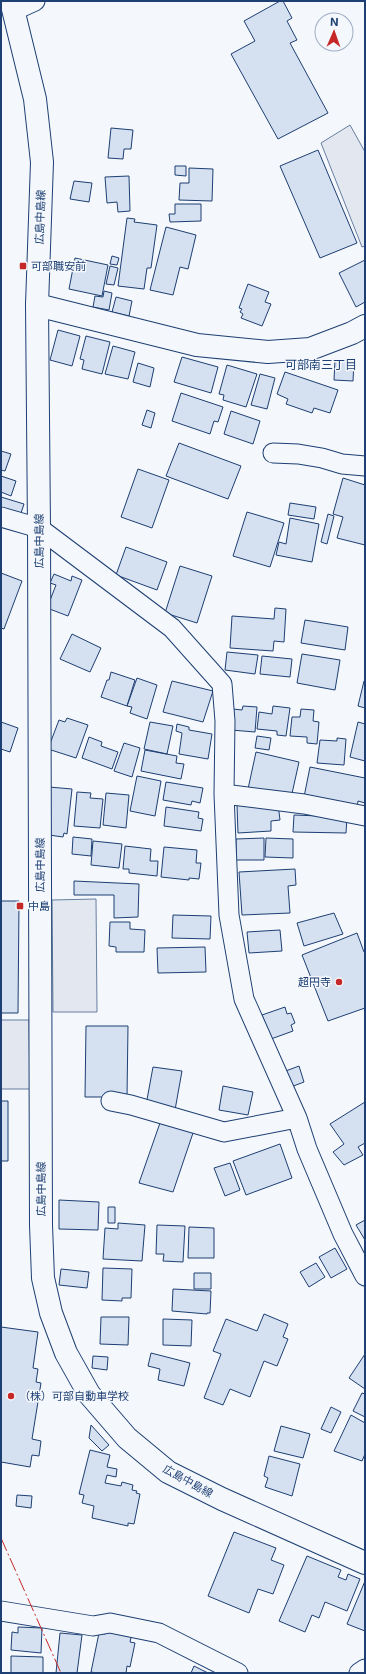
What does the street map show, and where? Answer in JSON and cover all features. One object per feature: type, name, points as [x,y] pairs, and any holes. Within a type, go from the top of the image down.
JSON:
[{"type":"main road","name":"広島中島線","points":[[12,6],[35,99],[42,162],[37,305],[39,528],[40,1225],[43,1278],[51,1313],[66,1353],[89,1394],[127,1438],[168,1472],[222,1499],[365,1563]]},
{"type":"main road","points":[[37,305],[197,345],[268,352],[310,349],[352,333],[365,326]]},
{"type":"street","points":[[12,6],[35,1]]},
{"type":"street","points":[[273,453],[298,454],[322,458],[342,464],[365,466]]},
{"type":"street","points":[[1,517],[39,528],[172,628],[222,684],[225,721],[224,794],[230,915],[244,999],[297,1118],[307,1149],[343,1234],[365,1276]]},
{"type":"street","points":[[224,794],[304,804],[365,816]]},
{"type":"street","points":[[111,1101],[131,1105],[224,1132],[297,1118]]},
{"type":"street","points":[[1,1611],[93,1626],[110,1622],[159,1633],[238,1673]]},
{"type":"street","points":[[359,1673],[365,1669]]},
{"type":"shaded area","points":[[350,125],[365,152],[365,246],[362,247],[321,143]]},
{"type":"shaded area","points":[[96,899],[97,1012],[53,1012],[52,900]]},
{"type":"shaded area","points":[[1,1020],[29,1020],[30,1089],[1,1089]]},
{"type":"building","points":[[280,1],[283,1],[292,18],[287,21],[297,40],[290,43],[328,113],[278,139],[231,54],[255,41],[244,21]]},
{"type":"building","points":[[111,128],[133,130],[131,149],[124,149],[123,159],[108,158]]},
{"type":"building","points":[[318,150],[357,243],[320,258],[280,166]]},
{"type":"building","points":[[175,166],[186,166],[186,176],[175,175]]},
{"type":"building","points":[[189,168],[213,169],[212,201],[179,200],[180,183],[189,183]]},
{"type":"building","points":[[129,176],[130,211],[118,212],[117,202],[107,203],[105,177]]},
{"type":"building","points":[[74,181],[92,183],[89,202],[70,199]]},
{"type":"building","points":[[175,204],[201,204],[201,221],[170,222],[169,214],[175,214]]},
{"type":"building","points":[[127,218],[135,219],[134,222],[157,225],[151,268],[147,268],[144,289],[118,286]]},
{"type":"building","points":[[166,227],[196,235],[188,269],[180,267],[173,295],[150,290]]},
{"type":"building","points":[[112,256],[119,258],[117,265],[110,264]]},
{"type":"building","points":[[75,258],[108,265],[102,296],[69,289]]},
{"type":"building","points":[[365,260],[365,302],[356,307],[339,273]]},
{"type":"building","points":[[110,266],[118,268],[114,285],[106,284]]},
{"type":"building","points":[[248,284],[269,292],[265,302],[271,304],[262,326],[241,318],[243,314],[240,312],[242,309],[239,308]]},
{"type":"building","points":[[104,291],[112,293],[109,310],[93,307],[95,296],[103,297]]},
{"type":"building","points":[[116,297],[132,301],[129,316],[112,312]]},
{"type":"building","points":[[58,330],[80,336],[72,366],[50,360]]},
{"type":"building","points":[[86,336],[110,342],[102,374],[82,369],[84,360],[80,359]]},
{"type":"building","points":[[113,346],[135,352],[128,379],[105,374]]},
{"type":"building","points":[[182,357],[218,367],[211,393],[174,382]]},
{"type":"building","points":[[335,360],[354,361],[353,381],[334,380]]},
{"type":"building","points":[[138,363],[154,368],[150,387],[133,382]]},
{"type":"building","points":[[227,365],[257,374],[246,407],[223,400],[224,395],[219,394]]},
{"type":"building","points":[[285,372],[338,390],[330,413],[314,408],[312,413],[286,404],[288,399],[277,394]]},
{"type":"building","points":[[260,374],[275,378],[267,409],[251,405]]},
{"type":"building","points":[[181,393],[223,407],[218,422],[214,421],[210,434],[172,421]]},
{"type":"building","points":[[147,410],[155,413],[151,428],[142,425]]},
{"type":"building","points":[[231,411],[260,421],[253,444],[224,434]]},
{"type":"building","points":[[179,443],[241,466],[228,499],[166,476]]},
{"type":"building","points":[[1,451],[11,454],[5,471],[1,470]]},
{"type":"building","points":[[138,469],[169,480],[152,528],[121,517]]},
{"type":"building","points":[[1,476],[16,481],[11,496],[1,492]]},
{"type":"building","points":[[343,478],[365,485],[365,545],[337,538],[343,517],[333,514]]},
{"type":"building","points":[[1,497],[24,504],[19,519],[1,514]]},
{"type":"building","points":[[290,503],[316,507],[314,519],[288,515]]},
{"type":"building","points":[[247,512],[284,523],[270,567],[233,556]]},
{"type":"building","points":[[328,514],[334,516],[327,544],[321,542]]},
{"type":"building","points":[[290,518],[319,524],[312,562],[276,555],[279,542],[286,544]]},
{"type":"building","points":[[126,547],[167,562],[157,590],[116,575]]},
{"type":"building","points":[[180,566],[212,576],[197,623],[165,613]]},
{"type":"building","points":[[1,573],[22,581],[4,629],[1,628]]},
{"type":"building","points":[[54,574],[71,581],[72,576],[82,580],[68,616],[47,608],[56,585],[50,583]]},
{"type":"building","points":[[275,608],[286,609],[284,642],[274,641],[273,651],[230,648],[232,616],[274,619]]},
{"type":"building","points":[[305,620],[348,627],[345,650],[301,643]]},
{"type":"building","points":[[72,634],[101,648],[90,672],[60,659]]},
{"type":"building","points":[[227,652],[258,655],[255,674],[225,670]]},
{"type":"building","points":[[302,654],[340,660],[335,690],[297,683]]},
{"type":"building","points":[[262,656],[292,659],[290,677],[260,674]]},
{"type":"building","points":[[111,672],[135,680],[127,706],[101,697]]},
{"type":"building","points":[[137,678],[157,685],[147,719],[130,713],[132,707],[127,706]]},
{"type":"building","points":[[172,681],[213,691],[203,722],[163,712]]},
{"type":"building","points":[[365,681],[365,708],[358,706]]},
{"type":"building","points":[[243,706],[257,707],[255,732],[231,730],[233,709],[242,710]]},
{"type":"building","points":[[273,706],[290,708],[286,736],[277,735],[277,731],[257,729],[259,712],[272,714]]},
{"type":"building","points":[[301,709],[314,710],[313,721],[319,722],[317,744],[307,743],[307,737],[290,736],[292,717],[300,717]]},
{"type":"building","points":[[67,718],[88,725],[76,758],[48,749],[59,720],[65,722]]},
{"type":"building","points":[[1,722],[18,728],[10,752],[1,749]]},
{"type":"building","points":[[150,722],[173,726],[167,754],[144,749]]},
{"type":"building","points":[[358,722],[365,724],[365,761],[350,757]]},
{"type":"building","points":[[177,724],[189,727],[189,730],[212,734],[208,759],[179,754],[182,733],[176,731]]},
{"type":"building","points":[[257,736],[271,738],[269,750],[255,748]]},
{"type":"building","points":[[89,737],[102,742],[101,746],[118,752],[112,769],[82,758]]},
{"type":"building","points":[[337,738],[346,739],[344,765],[317,763],[320,740],[337,741]]},
{"type":"building","points":[[124,743],[140,748],[132,777],[114,771]]},
{"type":"building","points":[[145,750],[177,756],[176,763],[184,764],[181,779],[141,771]]},
{"type":"building","points":[[256,752],[299,762],[291,798],[248,789]]},
{"type":"building","points":[[310,767],[365,778],[365,803],[358,801],[356,813],[303,802]]},
{"type":"building","points":[[137,776],[161,781],[155,816],[130,811]]},
{"type":"building","points":[[166,782],[203,788],[200,803],[192,801],[191,805],[163,800]]},
{"type":"building","points":[[49,787],[72,789],[67,834],[64,833],[63,837],[49,835]]},
{"type":"building","points":[[77,792],[91,793],[90,798],[103,799],[100,828],[74,826]]},
{"type":"building","points":[[106,793],[129,795],[126,828],[103,825]]},
{"type":"building","points":[[278,804],[280,820],[271,821],[271,831],[238,833],[237,805]]},
{"type":"building","points":[[166,807],[199,812],[198,818],[203,819],[201,831],[164,826]]},
{"type":"building","points":[[294,815],[347,817],[346,833],[293,832]]},
{"type":"building","points":[[73,837],[92,839],[91,856],[72,854]]},
{"type":"building","points":[[264,838],[264,860],[236,860],[236,839]]},
{"type":"building","points":[[266,838],[293,839],[293,858],[265,857]]},
{"type":"building","points":[[93,841],[122,844],[119,868],[91,865]]},
{"type":"building","points":[[125,846],[151,849],[150,861],[158,861],[157,876],[129,873],[129,869],[123,869]]},
{"type":"building","points":[[164,847],[197,850],[196,863],[201,863],[199,879],[189,878],[189,880],[161,877]]},
{"type":"building","points":[[295,869],[296,885],[288,886],[290,913],[242,915],[239,872]]},
{"type":"building","points":[[74,881],[139,884],[138,917],[114,918],[114,895],[74,895]]},
{"type":"building","points":[[1,901],[19,901],[18,1013],[1,1013]]},
{"type":"building","points":[[334,913],[343,934],[304,946],[297,923]]},
{"type":"building","points":[[173,915],[211,916],[210,939],[172,938]]},
{"type":"building","points":[[110,922],[130,922],[130,929],[145,930],[144,952],[116,952],[116,947],[109,946]]},
{"type":"building","points":[[280,930],[282,951],[249,953],[247,932]]},
{"type":"building","name":"超円寺","points":[[357,933],[365,952],[365,1008],[328,1021],[302,955]]},
{"type":"building","points":[[205,947],[206,972],[158,973],[157,948]]},
{"type":"building","points":[[285,1007],[287,1014],[291,1013],[295,1023],[291,1025],[293,1031],[271,1039],[262,1015]]},
{"type":"building","points":[[86,1026],[128,1026],[127,1097],[85,1097]]},
{"type":"building","points":[[299,1066],[304,1082],[288,1088],[283,1072]]},
{"type":"building","points":[[153,1067],[182,1071],[175,1110],[146,1105]]},
{"type":"building","points":[[223,1086],[253,1092],[248,1115],[219,1110]]},
{"type":"building","points":[[1,1101],[8,1101],[8,1161],[1,1161]]},
{"type":"building","points":[[365,1102],[365,1143],[358,1147],[363,1155],[344,1165],[333,1152],[344,1144],[330,1124]]},
{"type":"building","points":[[161,1120],[194,1130],[173,1192],[139,1183]]},
{"type":"building","points":[[280,1144],[292,1178],[246,1195],[233,1161]]},
{"type":"building","points":[[230,1163],[240,1190],[225,1196],[214,1168]]},
{"type":"building","points":[[59,1200],[99,1202],[98,1230],[59,1229]]},
{"type":"building","points":[[108,1207],[115,1207],[115,1223],[108,1223]]},
{"type":"building","points":[[365,1220],[365,1240],[356,1225]]},
{"type":"building","points":[[118,1223],[145,1225],[142,1261],[103,1259],[105,1228],[118,1229]]},
{"type":"building","points":[[157,1225],[185,1226],[183,1262],[163,1261],[164,1254],[156,1254]]},
{"type":"building","points":[[189,1227],[214,1228],[214,1258],[188,1258]]},
{"type":"building","points":[[335,1248],[347,1269],[331,1278],[319,1257]]},
{"type":"building","points":[[316,1263],[325,1277],[309,1287],[300,1272]]},
{"type":"building","points":[[103,1268],[132,1269],[131,1298],[122,1298],[122,1301],[102,1300]]},
{"type":"building","points":[[61,1269],[89,1272],[87,1288],[59,1285]]},
{"type":"building","points":[[194,1273],[211,1273],[211,1289],[194,1289]]},
{"type":"building","points":[[173,1289],[211,1291],[210,1313],[172,1311]]},
{"type":"building","points":[[264,1314],[288,1324],[283,1337],[288,1339],[277,1366],[264,1361],[250,1397],[230,1389],[223,1405],[204,1398],[221,1354],[213,1351],[226,1319],[257,1331]]},
{"type":"building","points":[[101,1317],[129,1317],[128,1345],[100,1344]]},
{"type":"building","points":[[163,1319],[192,1320],[191,1346],[163,1345]]},
{"type":"building","points":[[1,1327],[38,1332],[33,1368],[38,1369],[36,1382],[41,1383],[32,1439],[41,1441],[39,1456],[32,1455],[30,1467],[1,1462]]},
{"type":"building","points":[[151,1353],[190,1363],[184,1386],[158,1380],[160,1369],[148,1366]]},
{"type":"building","points":[[365,1354],[365,1389],[349,1378]]},
{"type":"building","points":[[93,1356],[108,1357],[107,1370],[92,1368]]},
{"type":"building","points":[[362,1393],[365,1394],[365,1417],[353,1411]]},
{"type":"building","points":[[331,1407],[341,1412],[331,1433],[321,1429]]},
{"type":"building","points":[[351,1415],[365,1423],[365,1454],[362,1461],[334,1451]]},
{"type":"building","points":[[91,1425],[109,1445],[102,1451],[89,1438]]},
{"type":"building","points":[[281,1426],[310,1434],[303,1458],[274,1451]]},
{"type":"building","points":[[90,1450],[110,1455],[107,1467],[117,1469],[116,1477],[107,1475],[105,1483],[121,1486],[122,1482],[133,1485],[132,1490],[137,1491],[136,1493],[140,1494],[134,1524],[128,1523],[128,1526],[92,1518],[94,1506],[82,1503],[84,1495],[79,1494]]},
{"type":"building","points":[[269,1456],[300,1464],[292,1496],[265,1487],[268,1478],[264,1476]]},
{"type":"building","points":[[17,1495],[32,1496],[31,1508],[16,1506]]},
{"type":"building","points":[[234,1532],[276,1548],[271,1560],[284,1565],[273,1594],[258,1589],[249,1613],[208,1596]]},
{"type":"building","points":[[307,1556],[341,1570],[338,1577],[346,1580],[348,1574],[360,1579],[347,1611],[325,1602],[319,1618],[312,1615],[305,1632],[279,1621]]},
{"type":"building","points":[[365,1581],[365,1631],[347,1624]]},
{"type":"building","points":[[18,1627],[42,1628],[41,1653],[11,1650],[12,1632],[18,1633]]},
{"type":"building","points":[[106,1628],[132,1633],[130,1642],[135,1643],[130,1667],[127,1666],[126,1673],[91,1672],[99,1633],[105,1634]]},
{"type":"building","points":[[60,1633],[82,1635],[77,1673],[56,1673]]},
{"type":"building","points":[[11,1656],[43,1657],[43,1673],[11,1673]]},
{"type":"building","points":[[194,1666],[208,1673],[191,1673]]},
{"type":"power","points":[[1,1538],[61,1673]]},
{"type":"place","name":"可部職安前","points":[[23,266]]},
{"type":"place","name":"中島","points":[[20,906]]},
{"type":"place","name":"超円寺","points":[[339,982]]},
{"type":"place","name":"（株）可部自動車学校","points":[[11,1396]]},
{"type":"district","name":"可部南三丁目","points":[[321,365]]}]
